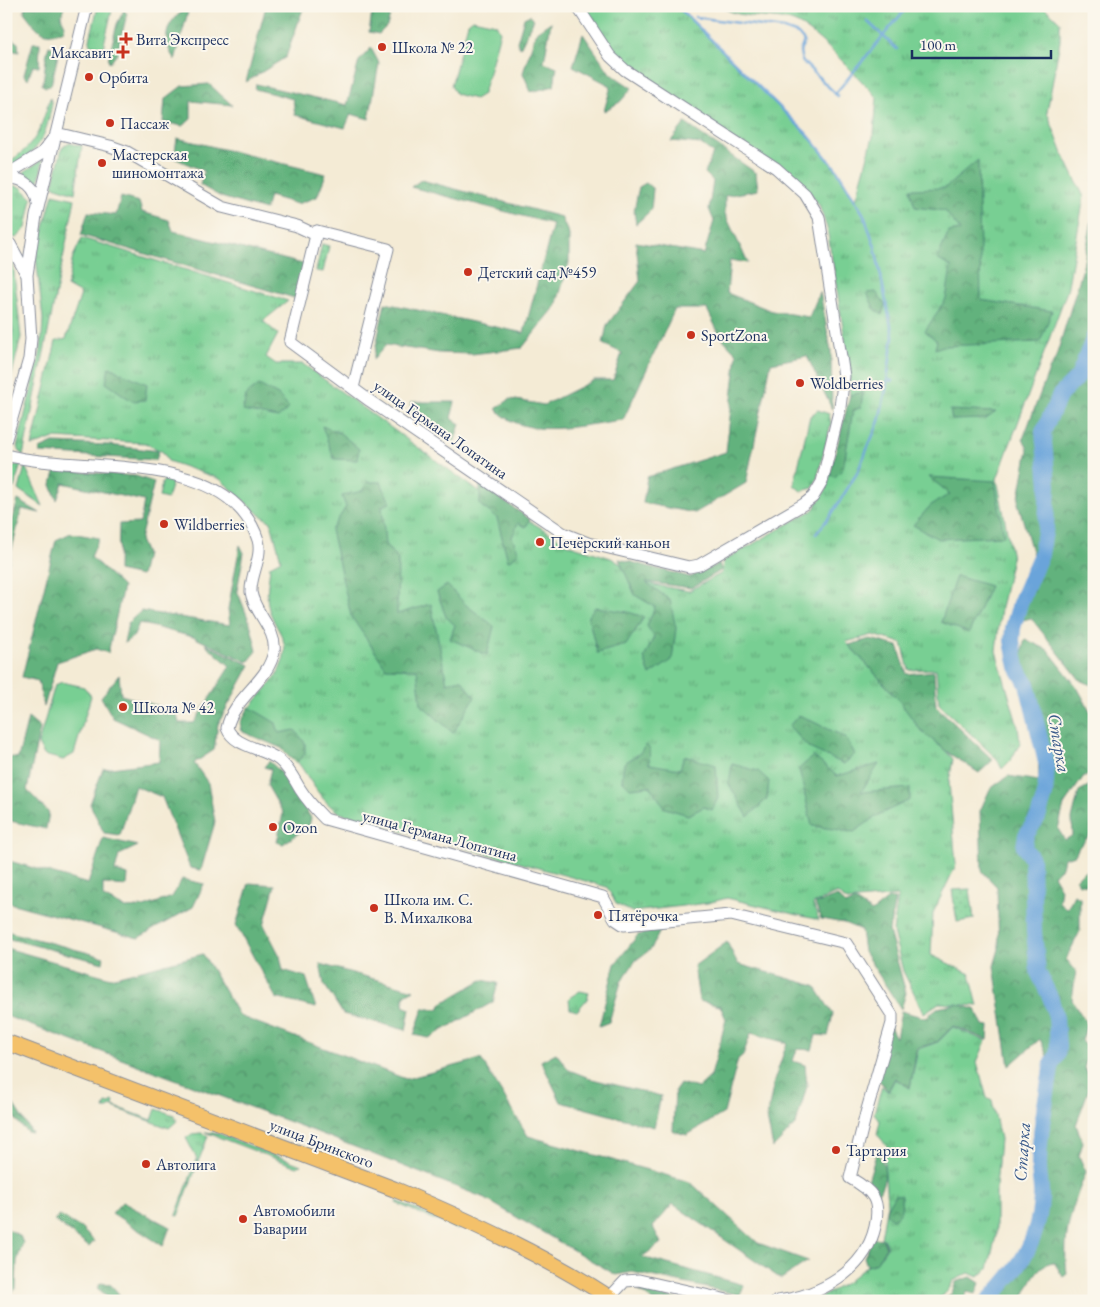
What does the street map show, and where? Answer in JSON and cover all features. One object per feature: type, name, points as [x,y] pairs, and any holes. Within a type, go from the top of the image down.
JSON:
[{"type":"main road","name":"улица Бринского","points":[[6,1042],[402,1192],[451,1213],[538,1256],[612,1299]]},
{"type":"street","points":[[6,439],[29,359],[32,339],[27,275],[34,228],[86,6]]},
{"type":"street","name":"улица Германа Лопатина","points":[[55,135],[86,140],[127,152],[222,207],[296,226],[312,233],[317,231],[388,249],[353,388],[563,533],[588,543],[679,566],[699,565],[804,504],[818,490],[840,407],[844,376],[822,228],[816,211],[805,194],[776,168],[625,70],[610,56],[577,6]]},
{"type":"street","points":[[6,176],[42,153],[55,135]]},
{"type":"street","points":[[6,176],[30,185],[36,192],[39,206]]},
{"type":"street","points":[[27,275],[8,243],[23,242],[34,228]]},
{"type":"street","points":[[317,231],[290,342],[353,388]]},
{"type":"street","name":"улица Германа Лопатина","points":[[6,455],[42,462],[162,473],[209,485],[227,497],[240,510],[258,541],[259,549],[251,591],[256,607],[272,636],[274,650],[267,668],[233,712],[227,728],[234,740],[264,750],[280,760],[291,772],[312,805],[325,819],[603,897],[615,919],[624,925],[731,915],[846,943],[892,1015],[850,1178],[868,1188],[874,1198],[876,1219],[864,1256],[847,1273],[822,1288],[777,1301]]},
{"type":"street","points":[[612,1299],[625,1281],[639,1280],[732,1301]]},
{"type":"green space","points":[[26,6],[64,6],[61,17],[65,25],[63,31],[49,33],[40,30],[24,12]]},
{"type":"green space","points":[[98,6],[113,6],[103,48],[89,44]]},
{"type":"green space","points":[[266,6],[304,6],[286,57],[246,82]]},
{"type":"green space","points":[[373,6],[393,6],[387,26],[379,34],[369,32]]},
{"type":"green space","points":[[584,6],[677,6],[808,135],[837,170],[856,200],[874,133],[877,97],[828,47],[798,24],[780,19],[739,14],[720,6],[1026,6],[1045,8],[1060,22],[1060,41],[1047,112],[1063,154],[1084,197],[1067,291],[997,479],[1012,558],[1001,608],[996,651],[1018,727],[1020,743],[1011,760],[1002,769],[997,759],[939,704],[936,669],[909,670],[902,643],[873,635],[846,642],[953,759],[949,782],[956,865],[933,913],[931,955],[970,974],[978,1006],[939,1003],[924,1013],[903,971],[893,932],[898,896],[847,901],[837,893],[813,904],[819,920],[727,898],[708,903],[632,912],[616,904],[607,887],[340,813],[318,793],[289,752],[279,744],[266,738],[240,730],[247,712],[277,675],[284,657],[285,649],[282,636],[272,617],[267,599],[270,566],[281,560],[271,522],[255,511],[220,479],[168,461],[163,452],[145,443],[54,438],[32,446],[56,341],[66,339],[81,294],[67,286],[73,257],[82,238],[288,301],[263,321],[278,334],[266,357],[276,364],[303,364],[474,488],[570,545],[611,558],[654,585],[689,591],[722,573],[723,561],[813,510],[826,490],[850,406],[849,365],[827,228],[819,205],[809,191],[642,78],[615,53]]},
{"type":"green space","points":[[189,8],[175,60],[168,45],[168,30],[175,18]]},
{"type":"green space","points":[[124,10],[127,14],[117,54],[110,63],[108,60],[117,24]]},
{"type":"green space","points":[[530,15],[534,19],[520,48],[517,42],[524,18]]},
{"type":"green space","points":[[473,19],[496,24],[500,32],[483,94],[475,99],[456,94],[451,86],[468,23]]},
{"type":"green space","points":[[551,22],[544,62],[557,67],[554,86],[531,92],[523,73],[536,32]]},
{"type":"green space","points":[[583,34],[610,73],[632,88],[620,102],[604,111],[611,86],[573,66]]},
{"type":"green space","points":[[6,35],[18,43],[19,52],[6,49]]},
{"type":"green space","points":[[33,43],[40,43],[39,67],[33,66],[28,79],[24,75]]},
{"type":"green space","points":[[49,46],[59,51],[51,85],[46,87],[42,85]]},
{"type":"green space","points":[[371,48],[379,63],[369,119],[351,114],[345,128],[295,115],[293,99],[255,89],[256,84],[347,105],[359,61]]},
{"type":"green space","points":[[209,84],[232,105],[191,101],[191,119],[183,126],[163,122],[165,99],[182,86]]},
{"type":"green space","points":[[50,98],[52,103],[47,126],[39,143],[27,157],[6,170],[6,163],[25,150],[36,136]]},
{"type":"green space","points":[[685,123],[756,173],[758,190],[725,196],[725,214],[748,263],[730,260],[727,293],[772,311],[809,317],[820,292],[831,351],[832,409],[807,356],[771,363],[746,483],[695,513],[643,503],[647,477],[726,452],[737,354],[720,336],[707,309],[675,309],[623,420],[573,427],[539,428],[523,425],[508,419],[496,409],[510,399],[544,405],[594,380],[613,380],[622,353],[603,344],[607,325],[640,281],[636,242],[704,254],[714,221],[709,209],[713,181],[705,173],[713,153],[701,144],[671,141]]},
{"type":"green space","points":[[177,138],[326,174],[317,197],[297,204],[269,196],[265,210],[221,197],[200,185],[204,171],[174,158]]},
{"type":"green space","points":[[68,143],[82,146],[75,193],[53,186],[62,148]]},
{"type":"green space","points":[[43,159],[37,183],[25,175],[24,172]]},
{"type":"green space","points":[[978,160],[981,300],[1052,311],[1040,342],[943,346],[935,349],[937,341],[925,331],[946,299],[951,267],[937,259],[949,232],[960,230],[945,211],[915,207],[910,189],[945,188]]},
{"type":"green space","points":[[421,180],[561,217],[569,235],[569,263],[556,306],[522,348],[472,354],[439,353],[386,345],[373,360],[385,303],[524,333],[553,224],[411,187]]},
{"type":"green space","points":[[646,183],[653,189],[651,210],[636,224],[634,211],[639,187]]},
{"type":"green space","points":[[6,184],[21,187],[32,198],[26,228],[17,238],[6,236]]},
{"type":"green space","points":[[53,194],[75,199],[23,456],[17,447],[41,350],[43,319],[36,257]]},
{"type":"green space","points":[[121,197],[139,202],[142,212],[169,220],[173,231],[307,265],[298,299],[81,235],[88,212],[116,215]]},
{"type":"green space","points":[[1094,210],[1094,331],[1074,376],[1056,394],[1040,430],[1041,446],[1047,442],[1054,419],[1065,398],[1094,358],[1094,686],[1080,680],[1031,618],[1019,621],[1032,583],[1033,555],[1018,503],[1028,449],[1023,439],[1049,370],[1055,360],[1082,271]]},
{"type":"green space","points":[[322,244],[329,246],[323,272],[316,271]]},
{"type":"green space","points":[[6,249],[13,263],[21,337],[6,399]]},
{"type":"green space","points":[[876,292],[885,305],[882,315],[874,308],[867,293]]},
{"type":"green space","points":[[6,299],[13,331],[6,361]]},
{"type":"green space","points":[[109,367],[147,384],[145,400],[132,401],[106,383]]},
{"type":"green space","points":[[259,385],[278,395],[289,408],[278,418],[243,411],[246,395]]},
{"type":"green space","points":[[863,392],[861,407],[853,411],[843,469],[835,477],[830,475],[850,395]]},
{"type":"green space","points":[[411,402],[455,402],[451,418],[460,424],[454,443],[410,413]]},
{"type":"green space","points":[[818,410],[829,414],[831,423],[817,479],[813,488],[801,491],[794,485],[795,480],[810,416]]},
{"type":"green space","points":[[950,410],[996,412],[986,419],[952,420]]},
{"type":"green space","points":[[322,426],[340,433],[359,449],[357,460],[334,459]]},
{"type":"green space","points":[[53,443],[109,445],[159,451],[156,460],[40,453],[40,449]]},
{"type":"green space","points":[[21,464],[14,488],[6,484],[11,468]]},
{"type":"green space","points":[[25,466],[43,506],[19,490]]},
{"type":"green space","points":[[56,470],[136,476],[154,482],[140,540],[146,554],[141,576],[118,571],[119,524],[140,523],[144,501],[63,483],[57,500],[51,485]]},
{"type":"green space","points":[[929,477],[995,481],[1004,536],[938,539],[913,525],[931,505],[950,494]]},
{"type":"green space","points":[[166,478],[173,479],[167,499],[159,497],[162,483]]},
{"type":"green space","points":[[367,482],[381,482],[390,503],[382,506],[385,544],[398,560],[397,614],[431,604],[447,683],[461,679],[475,697],[453,733],[421,704],[417,669],[386,668],[351,616],[331,530],[346,507],[342,496],[362,491]]},
{"type":"green space","points":[[480,485],[530,519],[526,527],[518,523],[512,537],[519,553],[508,561],[497,518],[480,505]]},
{"type":"green space","points":[[18,500],[40,513],[22,509],[6,573],[6,542]]},
{"type":"green space","points":[[71,533],[99,538],[91,557],[123,587],[108,653],[96,649],[57,662],[44,707],[38,681],[22,677],[56,540]]},
{"type":"green space","points":[[240,545],[244,553],[237,590],[250,623],[257,651],[248,662],[193,637],[139,623],[134,636],[124,643],[128,623],[141,611],[230,625],[228,609]]},
{"type":"green space","points":[[619,559],[690,577],[719,564],[722,570],[691,588],[646,582],[670,600],[676,628],[672,660],[650,675],[644,658],[654,637],[647,626],[655,607],[635,595]]},
{"type":"green space","points":[[956,576],[990,586],[969,633],[941,622]]},
{"type":"green space","points":[[447,585],[466,605],[494,626],[487,655],[450,639],[455,625],[446,617],[437,592]]},
{"type":"green space","points":[[595,607],[628,612],[644,617],[626,645],[597,653],[588,616]]},
{"type":"green space","points":[[870,639],[898,646],[907,674],[934,671],[936,706],[993,760],[979,773],[950,754],[921,731],[898,699],[849,645]]},
{"type":"green space","points":[[1025,639],[1048,650],[1077,687],[1094,718],[1094,775],[1084,776],[1064,805],[1058,829],[1065,840],[1073,835],[1072,819],[1079,791],[1094,783],[1094,831],[1079,847],[1075,855],[1064,858],[1062,867],[1053,875],[1061,889],[1059,902],[1067,909],[1074,895],[1080,898],[1080,931],[1066,959],[1076,971],[1072,1000],[1087,1024],[1082,1041],[1090,1050],[1084,1068],[1092,1080],[1076,1125],[1083,1142],[1079,1156],[1086,1172],[1069,1222],[1066,1246],[1067,1274],[1063,1277],[1054,1262],[1047,1264],[1038,1271],[1021,1301],[984,1301],[1016,1261],[1039,1205],[1033,1148],[1047,1056],[1040,1039],[1009,1066],[994,966],[999,949],[997,887],[982,871],[980,811],[990,789],[1008,776],[1039,781],[1038,746],[1019,664]]},
{"type":"green space","points":[[205,644],[250,665],[218,724],[214,750],[194,763],[208,783],[215,822],[201,870],[190,868],[162,797],[135,786],[120,835],[104,833],[90,804],[103,769],[159,762],[160,740],[113,718],[101,697],[119,675],[121,695],[176,711],[179,723],[194,723],[230,666]]},
{"type":"green space","points":[[62,682],[84,687],[91,696],[74,754],[63,760],[44,755],[38,744],[55,685]]},
{"type":"green space","points":[[249,707],[276,723],[279,733],[295,730],[305,743],[305,754],[296,763],[281,748],[243,732],[240,723]]},
{"type":"green space","points":[[799,715],[845,737],[855,754],[844,764],[809,748],[789,726]]},
{"type":"green space","points":[[28,718],[40,728],[27,790],[49,813],[46,829],[6,820],[6,762],[11,757],[18,758]]},
{"type":"green space","points":[[646,745],[650,749],[649,764],[680,769],[684,756],[716,765],[718,798],[712,810],[704,807],[688,815],[665,808],[650,786],[630,788],[622,780],[624,763],[638,755]]},
{"type":"green space","points":[[813,756],[837,776],[879,764],[861,792],[910,788],[910,800],[880,814],[854,832],[812,826],[799,769]]},
{"type":"green space","points":[[269,761],[286,777],[311,818],[309,826],[283,844],[277,842],[283,813],[267,785],[271,769],[264,767]]},
{"type":"green space","points":[[732,764],[758,771],[769,781],[767,799],[748,817],[729,784]]},
{"type":"green space","points":[[103,838],[138,846],[119,855],[115,871],[128,875],[127,886],[103,884],[103,897],[125,908],[144,907],[172,897],[182,879],[204,884],[193,907],[138,938],[6,902],[6,860],[88,884]]},
{"type":"green space","points":[[1094,869],[1094,889],[1088,885],[1079,884],[1076,879],[1083,872]]},
{"type":"green space","points":[[249,883],[275,885],[264,925],[280,956],[283,970],[306,977],[316,1008],[276,998],[236,925]]},
{"type":"green space","points":[[970,889],[974,919],[957,922],[952,890]]},
{"type":"green space","points":[[837,896],[845,905],[855,901],[872,912],[888,899],[895,899],[889,931],[906,993],[901,1009],[864,952],[861,930],[844,923],[821,919],[815,904]]},
{"type":"green space","points":[[661,929],[651,949],[636,960],[621,982],[609,1022],[599,1026],[615,964],[638,935]]},
{"type":"green space","points":[[6,931],[104,957],[103,963],[6,938]]},
{"type":"green space","points":[[727,942],[738,964],[815,986],[833,1014],[828,1036],[816,1035],[812,1050],[797,1049],[793,1061],[805,1065],[807,1086],[796,1124],[773,1148],[767,1118],[774,1081],[787,1043],[751,1033],[743,1055],[738,1059],[724,1113],[687,1135],[673,1131],[675,1090],[680,1083],[698,1088],[711,1076],[726,1019],[720,1006],[699,1001],[694,966]]},
{"type":"green space","points":[[6,948],[111,978],[203,954],[239,1016],[406,1079],[481,1059],[528,1136],[690,1182],[758,1243],[808,1261],[781,1279],[673,1204],[653,1227],[661,1243],[642,1257],[744,1285],[740,1295],[632,1272],[616,1275],[482,1197],[314,1131],[6,1016]]},
{"type":"green space","points":[[320,964],[414,990],[405,995],[403,1006],[410,1009],[406,1030],[343,1014],[324,984]]},
{"type":"green space","points":[[482,980],[498,983],[493,1002],[429,1038],[414,1035],[423,1009],[439,1009],[442,1003]]},
{"type":"green space","points":[[580,991],[589,993],[587,999],[577,1011],[570,1009],[569,998]]},
{"type":"green space","points":[[957,1004],[975,1009],[983,1025],[989,1026],[988,1040],[953,1026],[937,1042],[917,1048],[910,1088],[895,1078],[888,1091],[878,1079],[888,1023],[896,1038],[901,1011],[926,1018],[937,1008]]},
{"type":"green space","points":[[953,1027],[986,1041],[977,1062],[987,1098],[992,1101],[1000,1139],[996,1188],[996,1236],[988,1269],[978,1277],[969,1273],[953,1281],[946,1293],[929,1301],[924,1301],[914,1296],[908,1301],[819,1301],[818,1299],[846,1283],[865,1267],[876,1263],[887,1247],[884,1239],[881,1238],[887,1204],[884,1159],[887,1146],[877,1134],[880,1121],[874,1113],[882,1086],[888,1092],[895,1079],[910,1088],[918,1049],[938,1042]]},
{"type":"green space","points":[[556,1053],[569,1070],[592,1079],[661,1096],[654,1127],[561,1102],[541,1061]]},
{"type":"green space","points":[[6,1093],[32,1133],[27,1132],[6,1109]]},
{"type":"green space","points":[[112,1101],[114,1102],[113,1106],[152,1120],[156,1109],[174,1115],[177,1121],[169,1128],[110,1106],[108,1109],[104,1109],[106,1103],[110,1104]]},
{"type":"green space","points":[[205,1132],[220,1134],[301,1165],[297,1167]]},
{"type":"green space","points":[[201,1133],[208,1136],[178,1216],[176,1215],[197,1159],[186,1138],[192,1134]]},
{"type":"green space","points":[[877,1151],[884,1167],[885,1176],[879,1192],[869,1193],[867,1184]]},
{"type":"green space","points":[[895,1195],[901,1195],[901,1209],[898,1215],[892,1219],[886,1214],[887,1207]]},
{"type":"green space","points":[[397,1201],[458,1228],[458,1230],[396,1203]]},
{"type":"green space","points":[[122,1202],[170,1227],[163,1246],[112,1213]]},
{"type":"green space","points":[[60,1216],[81,1228],[94,1241],[89,1247],[54,1220]]},
{"type":"green space","points":[[6,1228],[20,1236],[23,1243],[17,1261],[16,1288],[6,1301]]},
{"type":"green space","points":[[873,1238],[883,1239],[886,1247],[876,1263],[867,1266],[864,1257]]},
{"type":"green space","points":[[971,1277],[980,1283],[976,1294],[967,1292],[964,1301],[941,1301],[952,1293],[956,1282]]},
{"type":"green space","points":[[101,1283],[111,1285],[119,1294],[119,1301],[107,1301],[111,1299],[97,1288]]},
{"type":"green space","points":[[638,1290],[684,1301],[653,1301]]},
{"type":"waterway","points":[[677,6],[808,135],[837,170],[864,215],[875,247],[893,336],[886,389],[879,421],[857,473],[833,512],[816,534]]},
{"type":"waterway","points":[[835,94],[908,6]]},
{"type":"waterway","points":[[695,17],[784,29],[798,34],[804,41],[800,52],[802,61],[838,96]]},
{"type":"waterway","points":[[867,21],[897,49]]},
{"type":"waterway","name":"Старка","points":[[988,1301],[1017,1267],[1025,1255],[1036,1230],[1041,1199],[1039,1152],[1052,1063],[1057,1056],[1058,1046],[1056,1018],[1051,999],[1038,972],[1034,932],[1032,859],[1024,847],[1026,835],[1038,817],[1045,795],[1047,767],[1027,684],[1017,667],[1012,641],[1013,628],[1020,603],[1041,554],[1046,526],[1048,485],[1043,432],[1060,395],[1078,377],[1094,337]]},
{"type":"waterway","points":[[888,380],[893,381]]},
{"type":"place","name":"Вита Экспресс","points":[[126,39]]},
{"type":"place","name":"Школа № 22","points":[[382,47]]},
{"type":"place","name":"Максавит","points":[[123,52]]},
{"type":"place","name":"Орбита","points":[[89,77]]},
{"type":"place","name":"Пассаж","points":[[110,123]]},
{"type":"place","name":"Мастерская шиномонтажа","points":[[102,163]]},
{"type":"place","name":"Детский сад №459","points":[[468,272]]},
{"type":"place","name":"SportZona","points":[[691,335]]},
{"type":"place","name":"Woldberries","points":[[800,383]]},
{"type":"place","name":"Wildberries","points":[[164,524]]},
{"type":"place","name":"Печёрский каньон","points":[[540,542]]},
{"type":"place","name":"Школа № 42","points":[[123,707]]},
{"type":"place","name":"Ozon","points":[[273,827]]},
{"type":"place","name":"Школа им. С. В. Михалкова","points":[[374,908]]},
{"type":"place","name":"Пятёрочка","points":[[598,915]]},
{"type":"place","name":"Тартария","points":[[836,1150]]},
{"type":"place","name":"Автолига","points":[[146,1164]]},
{"type":"place","name":"Автомобили Баварии","points":[[243,1219]]}]
